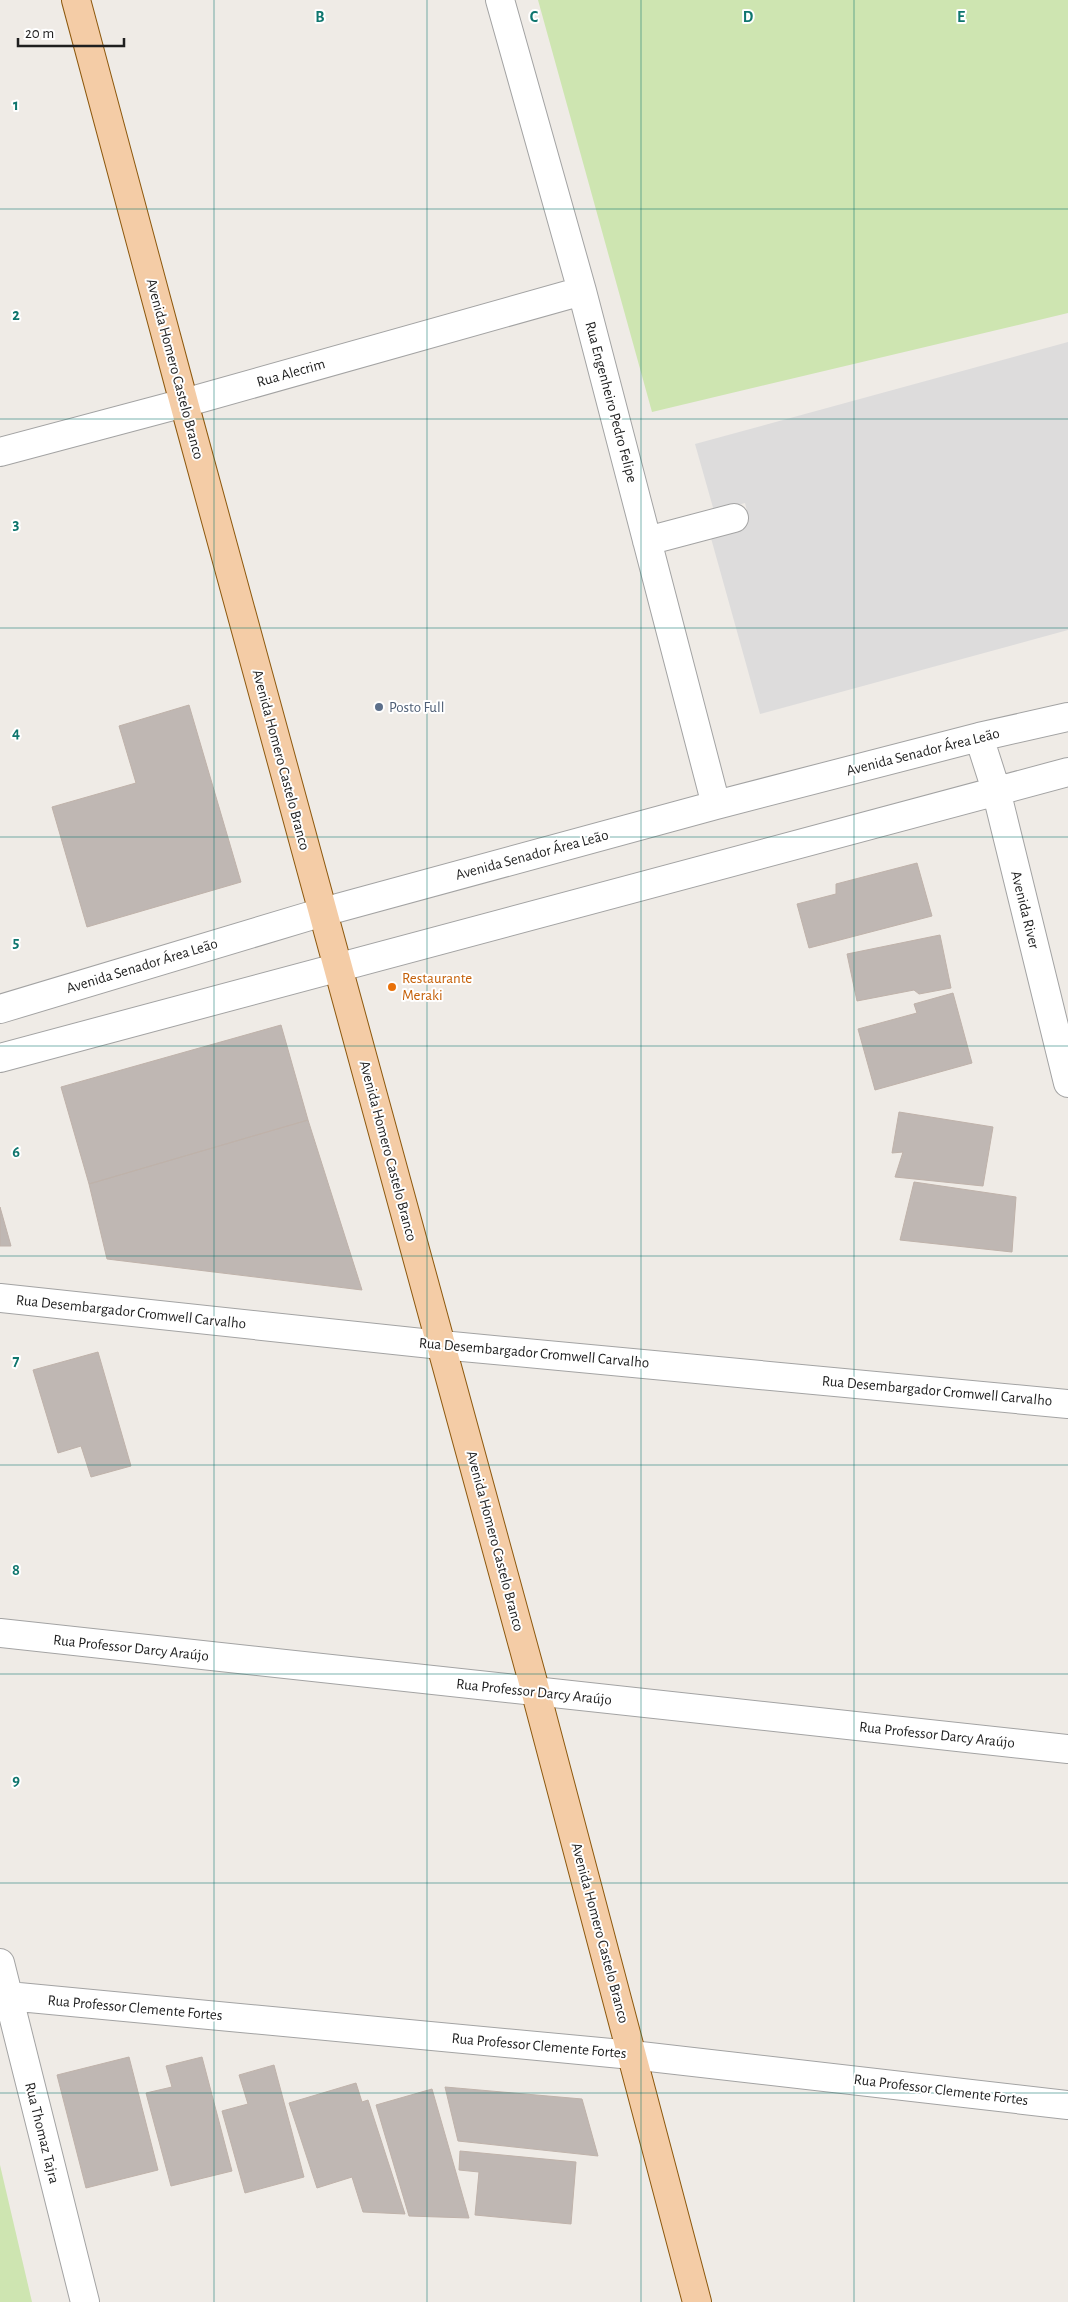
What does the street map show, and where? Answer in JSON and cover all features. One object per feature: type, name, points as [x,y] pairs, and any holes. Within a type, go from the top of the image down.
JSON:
[{"type":"main road","name":"Avenida Homero Castelo Branco","points":[[76,0],[184,404],[536,1693],[697,2302]]},
{"type":"street","name":"Rua Engenheiro Pedro Felipe","points":[[500,0],[582,291],[716,805]]},
{"type":"street","name":"Rua Alecrim","points":[[0,452],[184,404],[582,291]]},
{"type":"street","points":[[647,541],[734,518]]},
{"type":"street","name":"Avenida Senador Área Leão","points":[[0,1009],[323,912],[716,805],[979,737],[1068,717]]},
{"type":"street","name":"Avenida River","points":[[979,737],[996,790],[1068,1083]]},
{"type":"street","points":[[0,1058],[1068,772]]},
{"type":"street","name":"Rua Desembargador Cromwell Carvalho","points":[[0,1298],[441,1345],[1068,1404]]},
{"type":"street","name":"Rua Professor Darcy Araújo","points":[[0,1633],[536,1693],[1068,1749]]},
{"type":"street","name":"Rua Thomaz Tajra","points":[[0,1963],[85,2302]]},
{"type":"street","name":"Rua Professor Clemente Fortes","points":[[8,1996],[632,2055],[1068,2104]]},
{"type":"shaded area","points":[[1068,342],[1068,630],[760,714],[709,531],[749,519],[745,503],[714,511],[695,444]]},
{"type":"green space","points":[[538,0],[1068,0],[1068,313],[652,412]]},
{"type":"green space","points":[[0,2165],[32,2302],[0,2302]]},
{"type":"building","points":[[189,705],[241,882],[87,927],[52,807],[136,783],[119,726]]},
{"type":"building","points":[[917,863],[932,916],[809,948],[797,904],[836,894],[836,884]]},
{"type":"building","points":[[940,935],[951,988],[919,994],[914,990],[857,1001],[847,954]]},
{"type":"building","points":[[953,993],[972,1063],[875,1090],[858,1029],[917,1013],[914,1004]]},
{"type":"building","points":[[281,1025],[308,1120],[89,1184],[61,1087]]},
{"type":"building","points":[[899,1112],[993,1127],[983,1186],[895,1177],[903,1152],[892,1153]]},
{"type":"building","points":[[308,1120],[362,1290],[107,1259],[89,1184]]},
{"type":"building","points":[[914,1182],[1016,1197],[1012,1252],[900,1240]]},
{"type":"building","points":[[0,1207],[11,1246],[0,1246]]},
{"type":"building","points":[[98,1352],[131,1466],[91,1477],[81,1446],[58,1453],[33,1370]]},
{"type":"building","points":[[129,2057],[158,2170],[86,2188],[57,2075]]},
{"type":"building","points":[[202,2057],[232,2171],[171,2186],[146,2093],[172,2087],[166,2066]]},
{"type":"building","points":[[274,2065],[304,2177],[245,2193],[222,2111],[248,2104],[239,2075]]},
{"type":"building","points":[[356,2083],[362,2102],[368,2100],[405,2214],[363,2212],[352,2177],[317,2188],[289,2103]]},
{"type":"building","points":[[445,2087],[582,2099],[598,2156],[458,2141]]},
{"type":"building","points":[[432,2089],[469,2218],[409,2216],[376,2105]]},
{"type":"building","points":[[460,2151],[576,2162],[571,2224],[475,2215],[479,2172],[459,2170]]},
{"type":"place","name":"Posto Full","points":[[379,707]]},
{"type":"place","name":"Restaurante Meraki","points":[[392,987]]}]
